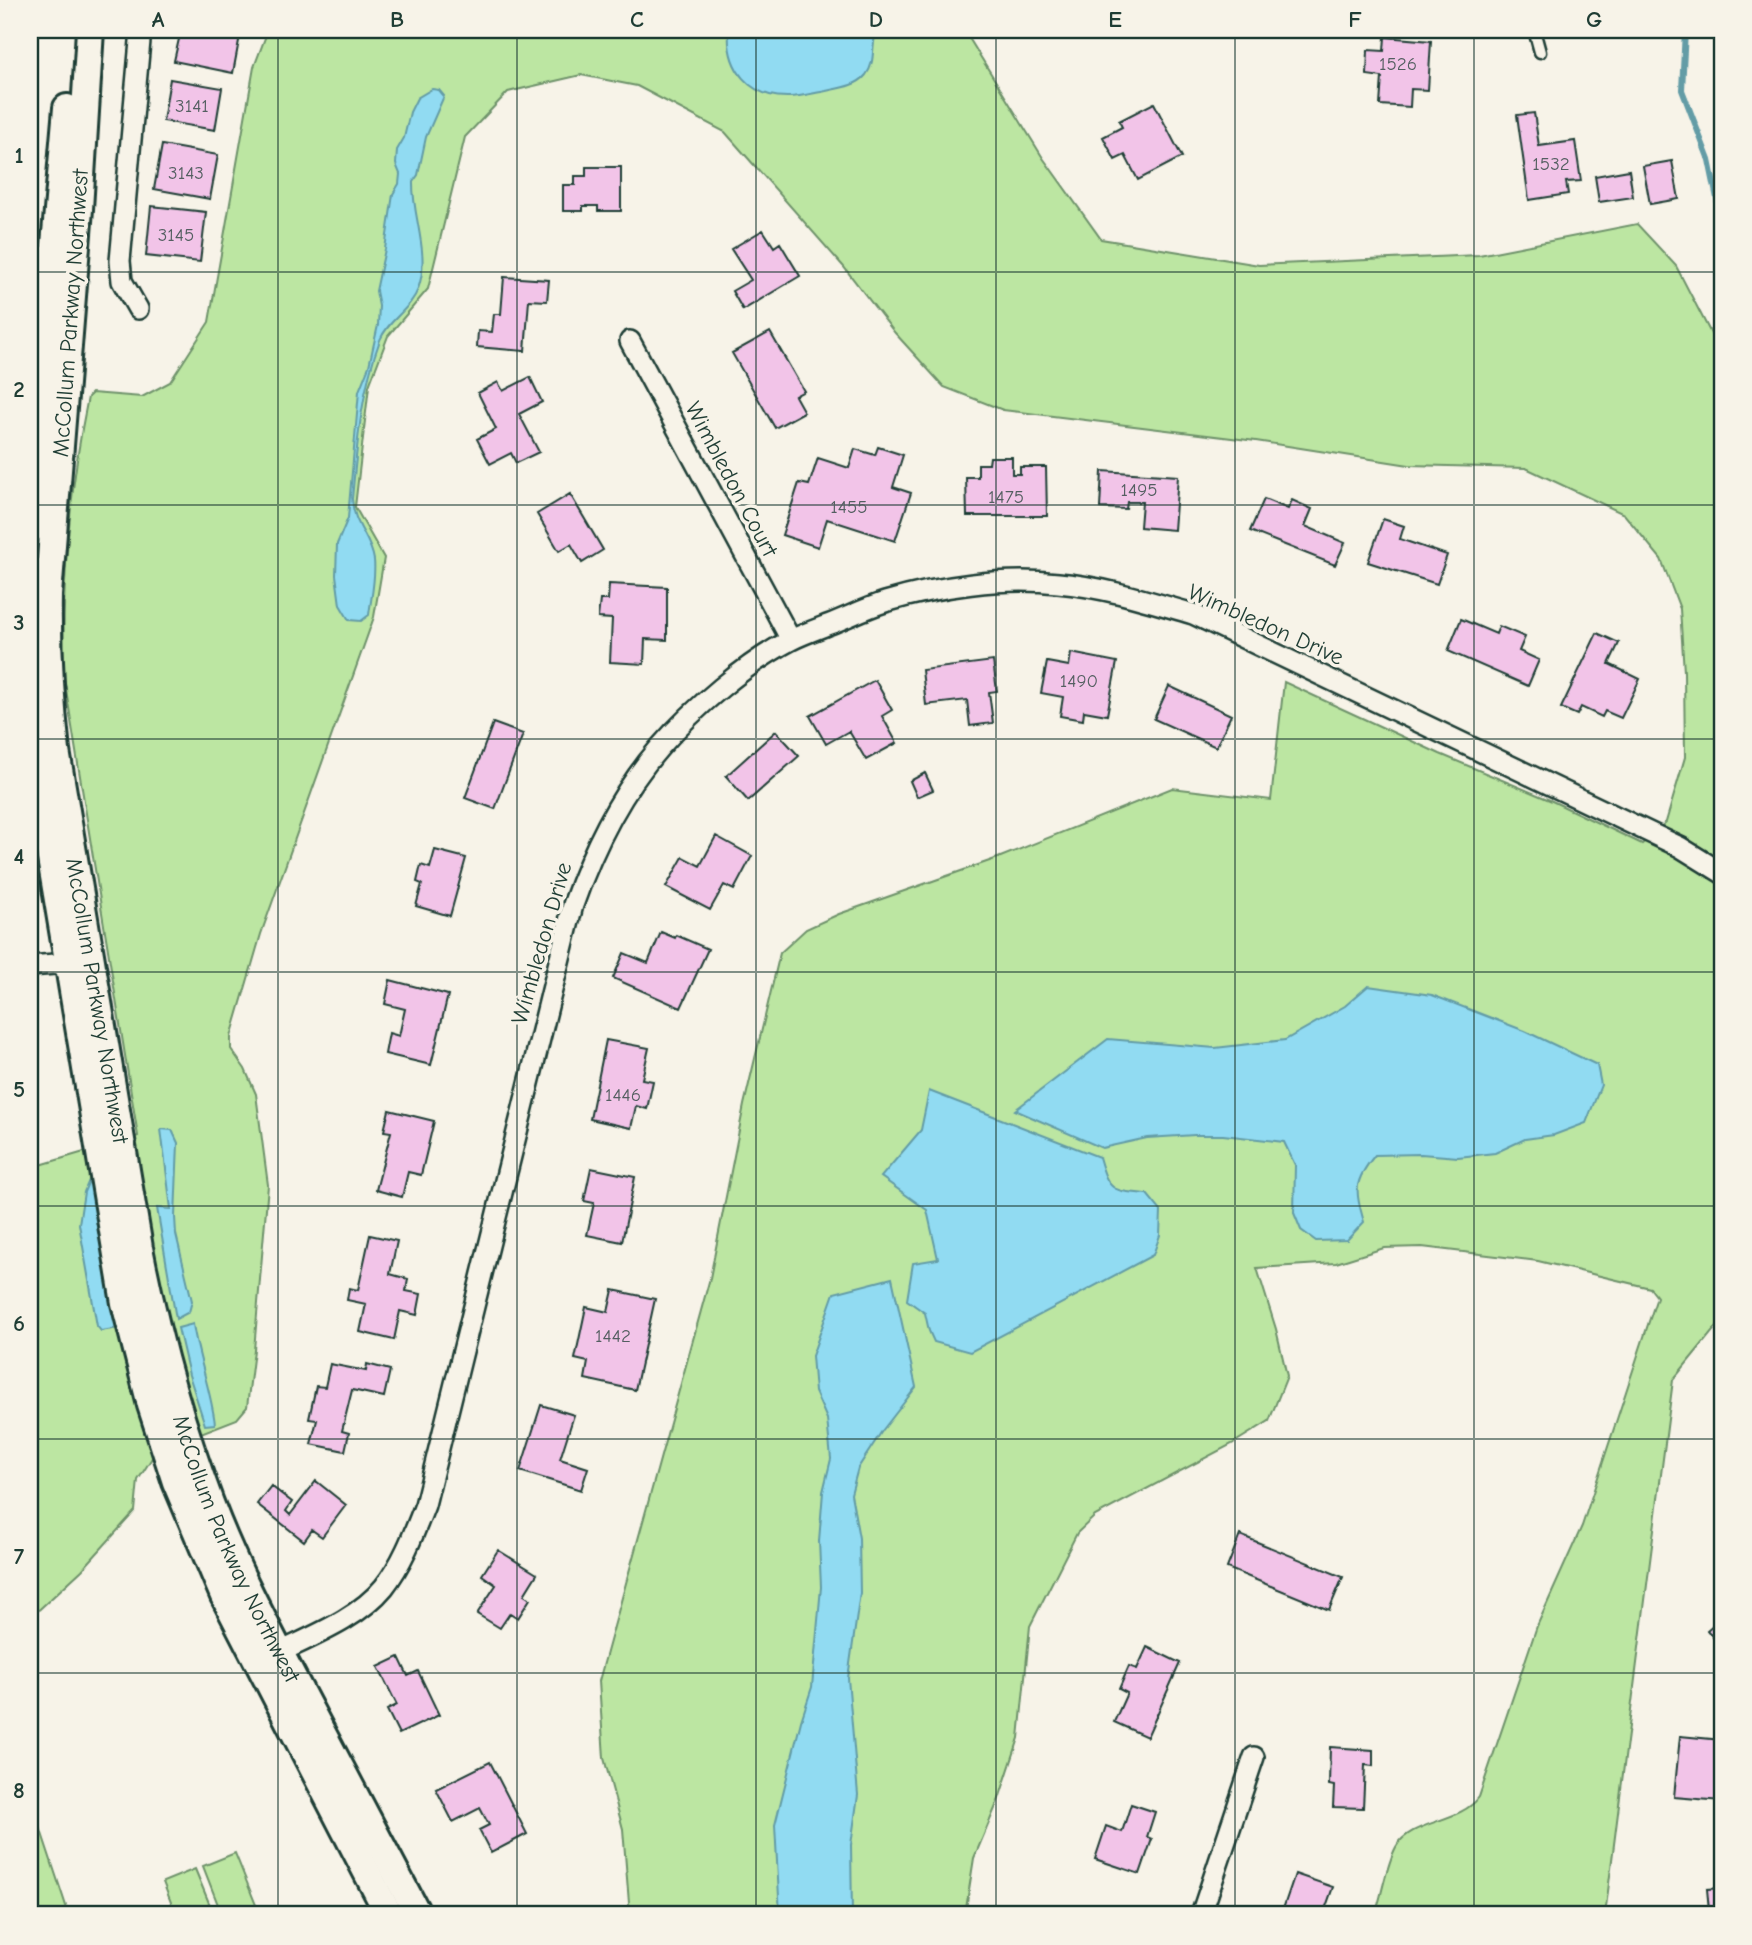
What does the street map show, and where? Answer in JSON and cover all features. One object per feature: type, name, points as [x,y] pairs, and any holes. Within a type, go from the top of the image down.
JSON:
[{"type":"street","name":"McCollum Parkway Northwest","points":[[30,530],[66,130],[72,30]]},
{"type":"street","name":"McCollum Parkway Northwest","points":[[80,962],[49,693],[47,644],[48,596],[79,209],[90,30]]},
{"type":"street","points":[[138,309],[122,281],[120,261],[141,30]]},
{"type":"street","name":"Wimbledon Court","points":[[630,341],[791,640]]},
{"type":"street","name":"Wimbledon Drive","points":[[269,1658],[349,1617],[370,1601],[384,1586],[406,1553],[425,1505],[573,905],[590,858],[623,796],[660,748],[701,706],[746,670],[791,640],[884,602],[940,589],[999,582],[1057,582],[1111,591],[1192,614],[1680,847],[1722,873]]},
{"type":"street","name":"McCollum Parkway Northwest","points":[[30,732],[142,1260],[164,1358],[186,1433],[269,1658],[389,1915]]},
{"type":"street","points":[[30,966],[80,962]]},
{"type":"street","name":"McCollum Parkway Northwest","points":[[269,1658],[418,1915]]},
{"type":"street","points":[[1201,1915],[1254,1757]]},
{"type":"lane","points":[[1534,30],[1540,52]]},
{"type":"green space","points":[[268,30],[964,30],[1043,158],[1101,239],[1259,265],[1479,255],[1637,224],[1676,266],[1722,355],[1722,1320],[1673,1380],[1605,1915],[1375,1915],[1389,1863],[1403,1838],[1412,1831],[1460,1812],[1471,1806],[1479,1797],[1537,1626],[1582,1526],[1657,1297],[1650,1288],[1538,1261],[1422,1247],[1384,1248],[1336,1263],[1257,1268],[1287,1376],[1269,1421],[1232,1444],[1095,1516],[1077,1533],[1030,1626],[1019,1738],[999,1799],[974,1858],[965,1915],[630,1915],[623,1829],[604,1758],[599,1681],[710,1278],[744,1105],[780,953],[806,929],[839,914],[998,858],[1172,788],[1271,800],[1284,682],[1642,844],[1666,822],[1685,757],[1684,672],[1680,609],[1661,559],[1624,514],[1526,468],[1409,465],[1256,441],[1003,410],[944,387],[895,333],[843,266],[725,132],[637,86],[581,75],[508,92],[465,137],[428,289],[388,336],[369,386],[355,507],[384,558],[374,617],[261,934],[231,1037],[231,1049],[245,1069],[256,1094],[268,1185],[247,1407],[237,1419],[157,1450],[138,1480],[135,1511],[82,1570],[30,1618],[30,1168],[138,1136],[64,677],[68,536],[76,465],[88,397],[92,393],[142,397],[170,382],[209,322],[254,67]]},
{"type":"green space","points":[[30,1797],[69,1915],[30,1915]]},
{"type":"green space","points":[[235,1853],[260,1915],[222,1915],[203,1866]]},
{"type":"green space","points":[[195,1869],[214,1915],[176,1915],[163,1882]]},
{"type":"water","points":[[729,30],[884,30],[876,33],[871,65],[862,79],[842,88],[789,97],[762,92],[743,78],[731,57]]},
{"type":"water","points":[[432,89],[439,90],[444,96],[426,137],[418,175],[413,182],[422,249],[421,276],[415,296],[388,326],[380,340],[368,379],[361,418],[352,499],[355,516],[372,552],[374,574],[369,615],[361,621],[349,620],[340,605],[336,575],[337,544],[348,518],[359,391],[369,366],[378,325],[379,306],[376,291],[393,194],[399,184],[397,150],[404,138],[410,112],[417,98]]},
{"type":"water","points":[[1368,986],[1432,995],[1525,1031],[1597,1065],[1601,1085],[1586,1123],[1554,1135],[1525,1139],[1495,1153],[1458,1157],[1421,1154],[1375,1155],[1359,1180],[1358,1194],[1364,1222],[1347,1240],[1316,1241],[1301,1230],[1294,1213],[1295,1165],[1284,1142],[1223,1135],[1195,1135],[1147,1138],[1102,1148],[1015,1110],[1108,1039],[1215,1048],[1285,1040],[1345,1006]]},
{"type":"water","points":[[929,1091],[1099,1157],[1106,1177],[1114,1188],[1147,1194],[1161,1211],[1160,1235],[1153,1255],[970,1352],[934,1342],[925,1313],[907,1300],[913,1263],[938,1259],[927,1210],[881,1177],[921,1130]]},
{"type":"water","points":[[161,1129],[172,1130],[178,1143],[176,1234],[192,1301],[189,1312],[176,1319],[157,1208],[171,1209]]},
{"type":"water","points":[[90,1178],[120,1328],[101,1331],[97,1326],[79,1224],[84,1192]]},
{"type":"water","points":[[892,1278],[916,1387],[858,1468],[851,1494],[859,1538],[860,1593],[848,1678],[858,1795],[851,1845],[852,1915],[780,1915],[775,1825],[812,1687],[821,1587],[819,1541],[823,1492],[831,1459],[827,1419],[815,1392],[812,1356],[834,1293]]},
{"type":"water","points":[[193,1324],[215,1424],[205,1425],[178,1328]]},
{"type":"building","points":[[181,30],[241,30],[233,73],[174,61]]},
{"type":"building","points":[[1385,37],[1431,41],[1428,90],[1411,89],[1410,107],[1380,105],[1382,77],[1367,75],[1368,50],[1384,51]]},
{"type":"building","points":[[170,79],[222,88],[215,130],[163,121]]},
{"type":"building","points":[[1154,103],[1182,157],[1138,180],[1125,155],[1115,160],[1103,137],[1122,127],[1119,121]]},
{"type":"building","points":[[1534,113],[1539,146],[1575,141],[1581,181],[1566,182],[1568,194],[1529,200],[1517,115]]},
{"type":"building","points":[[162,145],[218,155],[210,199],[154,189]]},
{"type":"building","points":[[1672,161],[1679,199],[1650,204],[1643,166]]},
{"type":"building","points":[[586,167],[621,167],[621,211],[598,211],[598,206],[583,206],[583,211],[563,211],[563,185],[575,185],[575,176],[586,176]]},
{"type":"building","points":[[1629,170],[1633,197],[1599,202],[1595,176]]},
{"type":"building","points":[[151,206],[206,212],[200,262],[146,256]]},
{"type":"building","points":[[763,230],[774,247],[780,243],[800,276],[743,310],[732,291],[751,280],[731,249]]},
{"type":"building","points":[[504,277],[549,280],[547,301],[529,300],[525,351],[477,347],[478,331],[492,332],[494,314],[501,314]]},
{"type":"building","points":[[770,332],[804,391],[795,396],[804,412],[775,428],[732,353]]},
{"type":"building","points":[[530,377],[542,402],[519,414],[539,452],[516,463],[511,453],[490,464],[477,439],[496,429],[478,393],[498,382],[503,391]]},
{"type":"building","points":[[878,447],[903,455],[893,487],[911,493],[895,541],[827,519],[818,547],[782,535],[799,483],[809,485],[818,458],[849,468],[855,449],[875,455]]},
{"type":"building","points":[[990,457],[1012,457],[1012,474],[1020,474],[1020,467],[1046,467],[1047,516],[967,516],[966,477],[978,477],[978,464],[989,464]]},
{"type":"building","points":[[1102,471],[1178,476],[1174,530],[1140,527],[1142,502],[1127,502],[1126,509],[1100,508]]},
{"type":"building","points":[[570,494],[603,550],[582,563],[571,544],[559,551],[537,514]]},
{"type":"building","points":[[1264,499],[1288,509],[1292,500],[1312,509],[1305,526],[1345,543],[1335,565],[1250,531]]},
{"type":"building","points":[[1383,519],[1404,526],[1400,539],[1447,555],[1437,584],[1368,562]]},
{"type":"building","points":[[609,584],[667,587],[667,640],[645,639],[644,664],[610,662],[612,619],[598,618],[600,600],[608,600]]},
{"type":"building","points":[[1461,619],[1496,634],[1499,626],[1525,637],[1519,651],[1539,660],[1528,686],[1448,651]]},
{"type":"building","points":[[1597,633],[1619,643],[1609,664],[1640,679],[1621,718],[1605,711],[1602,717],[1581,707],[1577,715],[1561,708]]},
{"type":"building","points":[[1071,653],[1117,662],[1107,715],[1084,711],[1083,720],[1060,716],[1063,697],[1041,693],[1047,662],[1069,666]]},
{"type":"building","points":[[993,661],[997,691],[989,692],[993,723],[970,726],[967,700],[926,705],[922,670]]},
{"type":"building","points":[[875,680],[892,710],[882,716],[897,743],[866,760],[849,731],[826,744],[810,716]]},
{"type":"building","points":[[1169,686],[1231,715],[1216,747],[1154,719]]},
{"type":"building","points":[[493,723],[523,734],[495,809],[465,798]]},
{"type":"building","points":[[776,731],[799,756],[748,801],[726,776]]},
{"type":"building","points":[[925,773],[933,790],[917,797],[910,781]]},
{"type":"building","points":[[716,836],[752,856],[734,890],[724,885],[710,910],[666,887],[683,857],[700,866]]},
{"type":"building","points":[[435,850],[466,858],[450,916],[416,906],[422,884],[417,882],[421,865],[430,868]]},
{"type":"building","points":[[661,932],[675,938],[676,935],[708,949],[681,1008],[613,978],[624,953],[648,963]]},
{"type":"building","points":[[390,980],[448,995],[431,1065],[385,1054],[389,1033],[399,1036],[405,1009],[385,1004]]},
{"type":"building","points":[[606,1040],[649,1048],[642,1079],[653,1081],[647,1109],[636,1106],[631,1128],[590,1119]]},
{"type":"building","points":[[389,1110],[434,1121],[421,1175],[408,1172],[402,1197],[376,1190],[391,1132],[384,1131]]},
{"type":"building","points":[[591,1168],[635,1177],[622,1242],[587,1235],[594,1203],[584,1201]]},
{"type":"building","points":[[370,1235],[397,1241],[390,1274],[408,1279],[406,1291],[421,1294],[417,1315],[400,1311],[394,1340],[360,1332],[366,1304],[347,1300],[349,1288],[358,1290]]},
{"type":"building","points":[[613,1290],[655,1299],[635,1390],[585,1379],[588,1362],[575,1359],[586,1307],[608,1312]]},
{"type":"building","points":[[330,1364],[366,1371],[367,1364],[390,1370],[384,1397],[352,1390],[342,1431],[349,1433],[345,1451],[311,1444],[317,1420],[309,1419],[316,1386],[325,1387]]},
{"type":"building","points":[[541,1405],[574,1415],[560,1459],[588,1468],[581,1490],[520,1471]]},
{"type":"building","points":[[316,1481],[346,1505],[322,1537],[312,1530],[304,1541],[257,1504],[271,1486],[292,1502],[286,1511],[290,1515]]},
{"type":"building","points":[[1240,1535],[1343,1577],[1329,1610],[1227,1568]]},
{"type":"building","points":[[498,1550],[537,1574],[524,1595],[530,1599],[518,1618],[510,1613],[500,1628],[477,1614],[496,1585],[482,1575]]},
{"type":"building","points":[[1722,1617],[1722,1648],[1707,1630]]},
{"type":"building","points":[[1147,1647],[1180,1663],[1147,1737],[1114,1722],[1127,1693],[1119,1689],[1129,1666],[1137,1669]]},
{"type":"building","points":[[399,1657],[408,1676],[418,1671],[439,1715],[399,1734],[387,1710],[397,1705],[378,1667]]},
{"type":"building","points":[[1680,1736],[1722,1740],[1722,1801],[1674,1797]]},
{"type":"building","points":[[1330,1747],[1373,1750],[1373,1766],[1365,1765],[1363,1808],[1333,1807],[1334,1786],[1329,1785]]},
{"type":"building","points":[[490,1762],[527,1834],[491,1853],[479,1830],[489,1825],[480,1808],[453,1822],[436,1789]]},
{"type":"building","points":[[1131,1804],[1155,1812],[1147,1837],[1152,1839],[1140,1874],[1095,1859],[1106,1826],[1122,1832]]},
{"type":"building","points":[[1295,1874],[1333,1887],[1323,1915],[1281,1915]]},
{"type":"building","points":[[1722,1888],[1722,1915],[1718,1915],[1718,1910],[1709,1910],[1707,1889]]},
{"type":"waterway","points":[[1685,30],[1682,90],[1709,160],[1722,235]]}]
